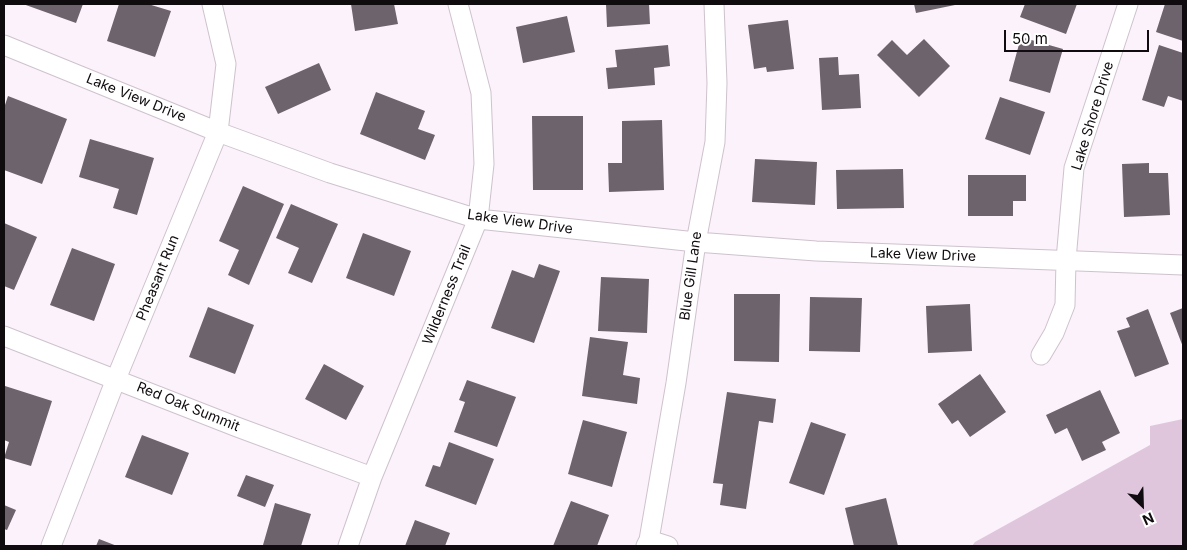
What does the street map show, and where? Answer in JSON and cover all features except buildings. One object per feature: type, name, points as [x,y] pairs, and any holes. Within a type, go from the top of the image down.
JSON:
[{"type":"street","name":"Pheasant Run","points":[[51,546],[116,379],[218,132],[226,64],[212,4]]},
{"type":"street","name":"Wilderness Trail","points":[[348,546],[372,477],[478,219],[484,164],[481,93],[458,4]]},
{"type":"street","name":"Blue Gill Lane","points":[[647,543],[676,383],[696,242],[715,142],[717,83],[714,4]]},
{"type":"street","name":"Lake Shore Drive","points":[[1042,354],[1054,333],[1065,305],[1066,260],[1074,168],[1128,4]]},
{"type":"street","name":"Lake View Drive","points":[[4,45],[218,132],[330,174],[478,219],[696,242],[816,251],[1183,265]]},
{"type":"street","name":"Red Oak Summit","points":[[4,336],[237,427],[372,477]]},
{"type":"street","points":[[647,543],[668,546]]},
{"type":"shaded area","points":[[1183,419],[1183,546],[972,546],[975,542],[1150,445],[1150,426]]}]
